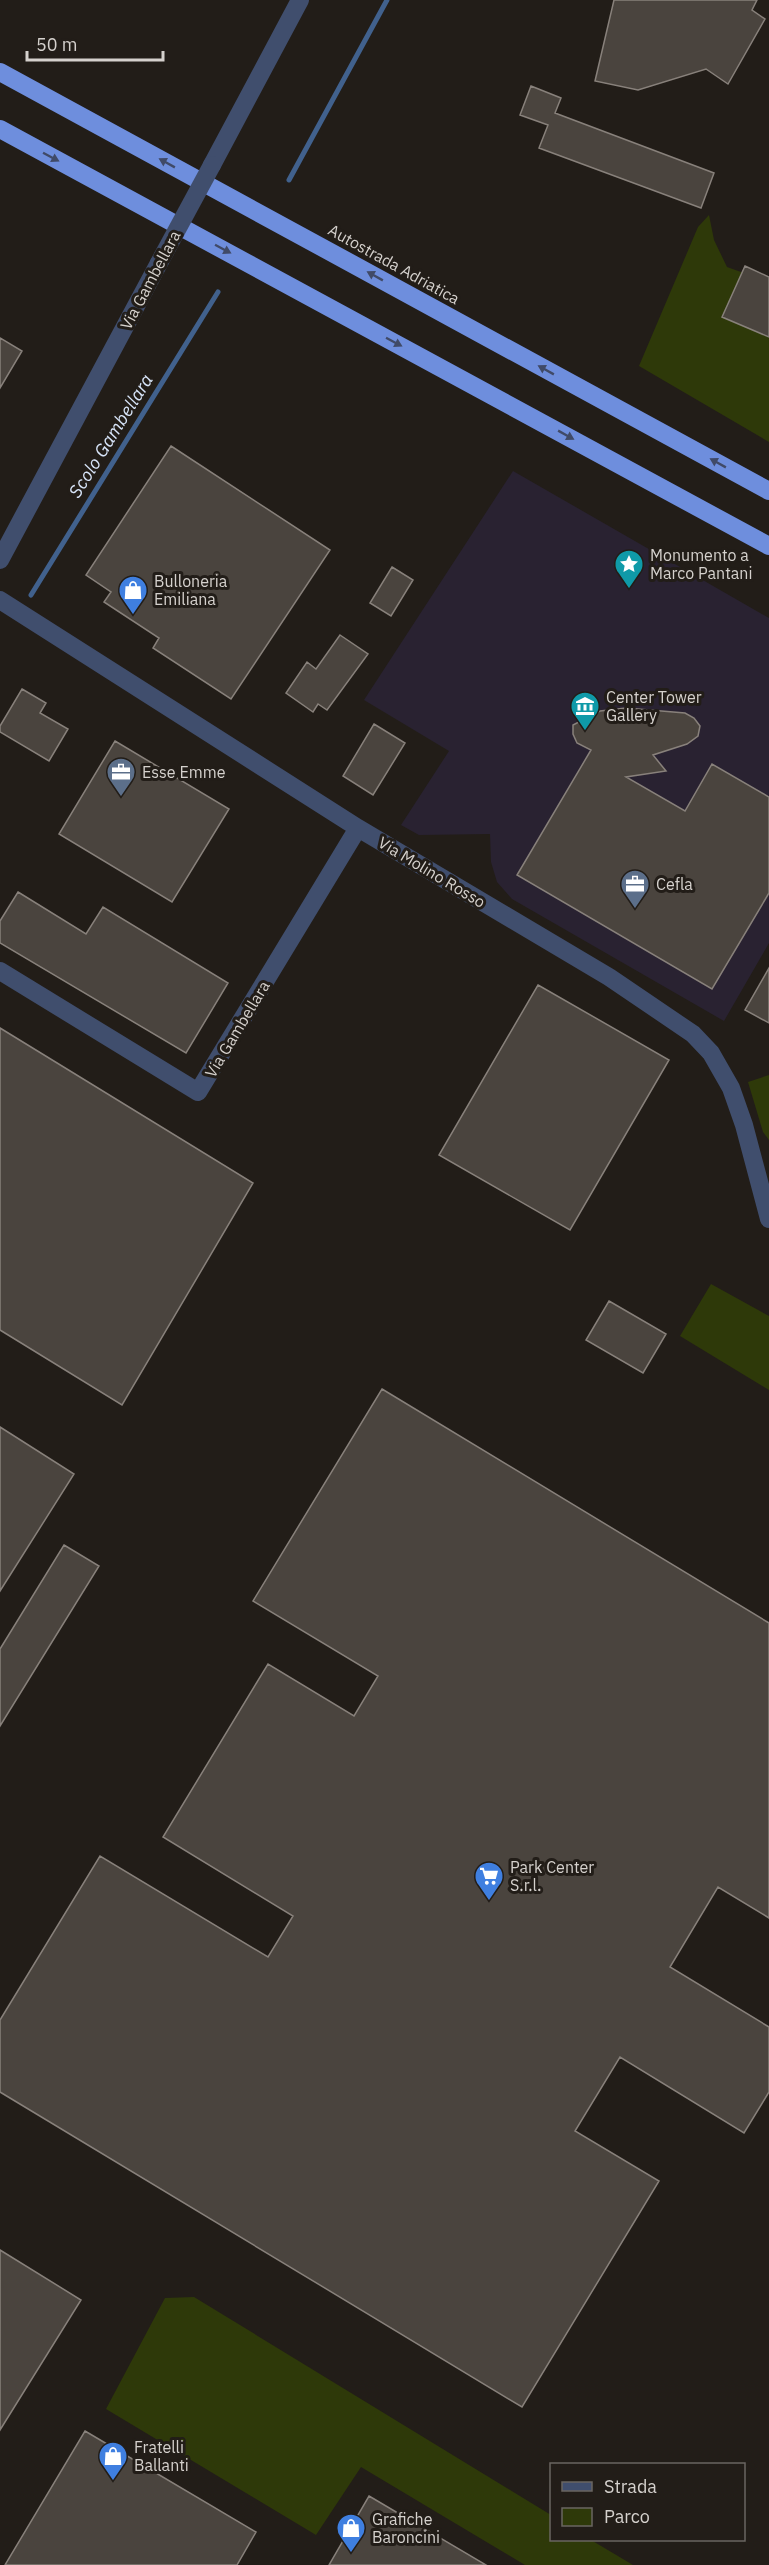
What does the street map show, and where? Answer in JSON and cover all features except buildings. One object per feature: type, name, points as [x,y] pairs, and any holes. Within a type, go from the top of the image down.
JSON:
[{"type":"highway","name":"Autostrada Adriatica","points":[[0,72],[769,491]]},
{"type":"highway","points":[[0,129],[769,546]]},
{"type":"street","name":"Via Gambellara","points":[[0,560],[300,0]]},
{"type":"street","name":"Via Molino Rosso","points":[[0,600],[358,828],[609,977],[693,1034],[711,1053],[731,1088],[744,1125],[769,1219]]},
{"type":"street","name":"Via Gambellara","points":[[0,972],[198,1092],[358,828]]},
{"type":"shaded area","points":[[513,471],[769,618],[769,943],[724,1021],[512,899],[497,882],[491,862],[490,834],[419,835],[401,825],[449,751],[364,700]]},
{"type":"green space","points":[[709,215],[714,240],[727,267],[769,282],[769,442],[639,366],[698,227]]},
{"type":"green space","points":[[769,1075],[769,1140],[763,1132],[748,1082]]},
{"type":"green space","points":[[711,1284],[769,1316],[769,1390],[680,1336]]},
{"type":"green space","points":[[194,2297],[550,2514],[550,2541],[593,2541],[633,2565],[525,2565],[361,2467],[316,2535],[106,2409],[165,2298]]},
{"type":"waterway","name":"Scolo Gambellara","points":[[289,180],[387,0]]},
{"type":"waterway","name":"Scolo Gambellara","points":[[31,595],[218,292]]},
{"type":"place","name":"Monumento a Marco Pantani","points":[[629,590]]},
{"type":"place","name":"Bulloneria Emiliana","points":[[133,616]]},
{"type":"place","name":"Center Tower Gallery","points":[[585,732]]},
{"type":"place","name":"Esse Emme","points":[[121,798]]},
{"type":"place","name":"Cefla","points":[[635,910]]},
{"type":"place","name":"Park Center S.r.l.","points":[[489,1902]]},
{"type":"place","name":"Fratelli Ballanti","points":[[113,2482]]},
{"type":"place","name":"Grafiche Baroncini","points":[[351,2554]]}]
